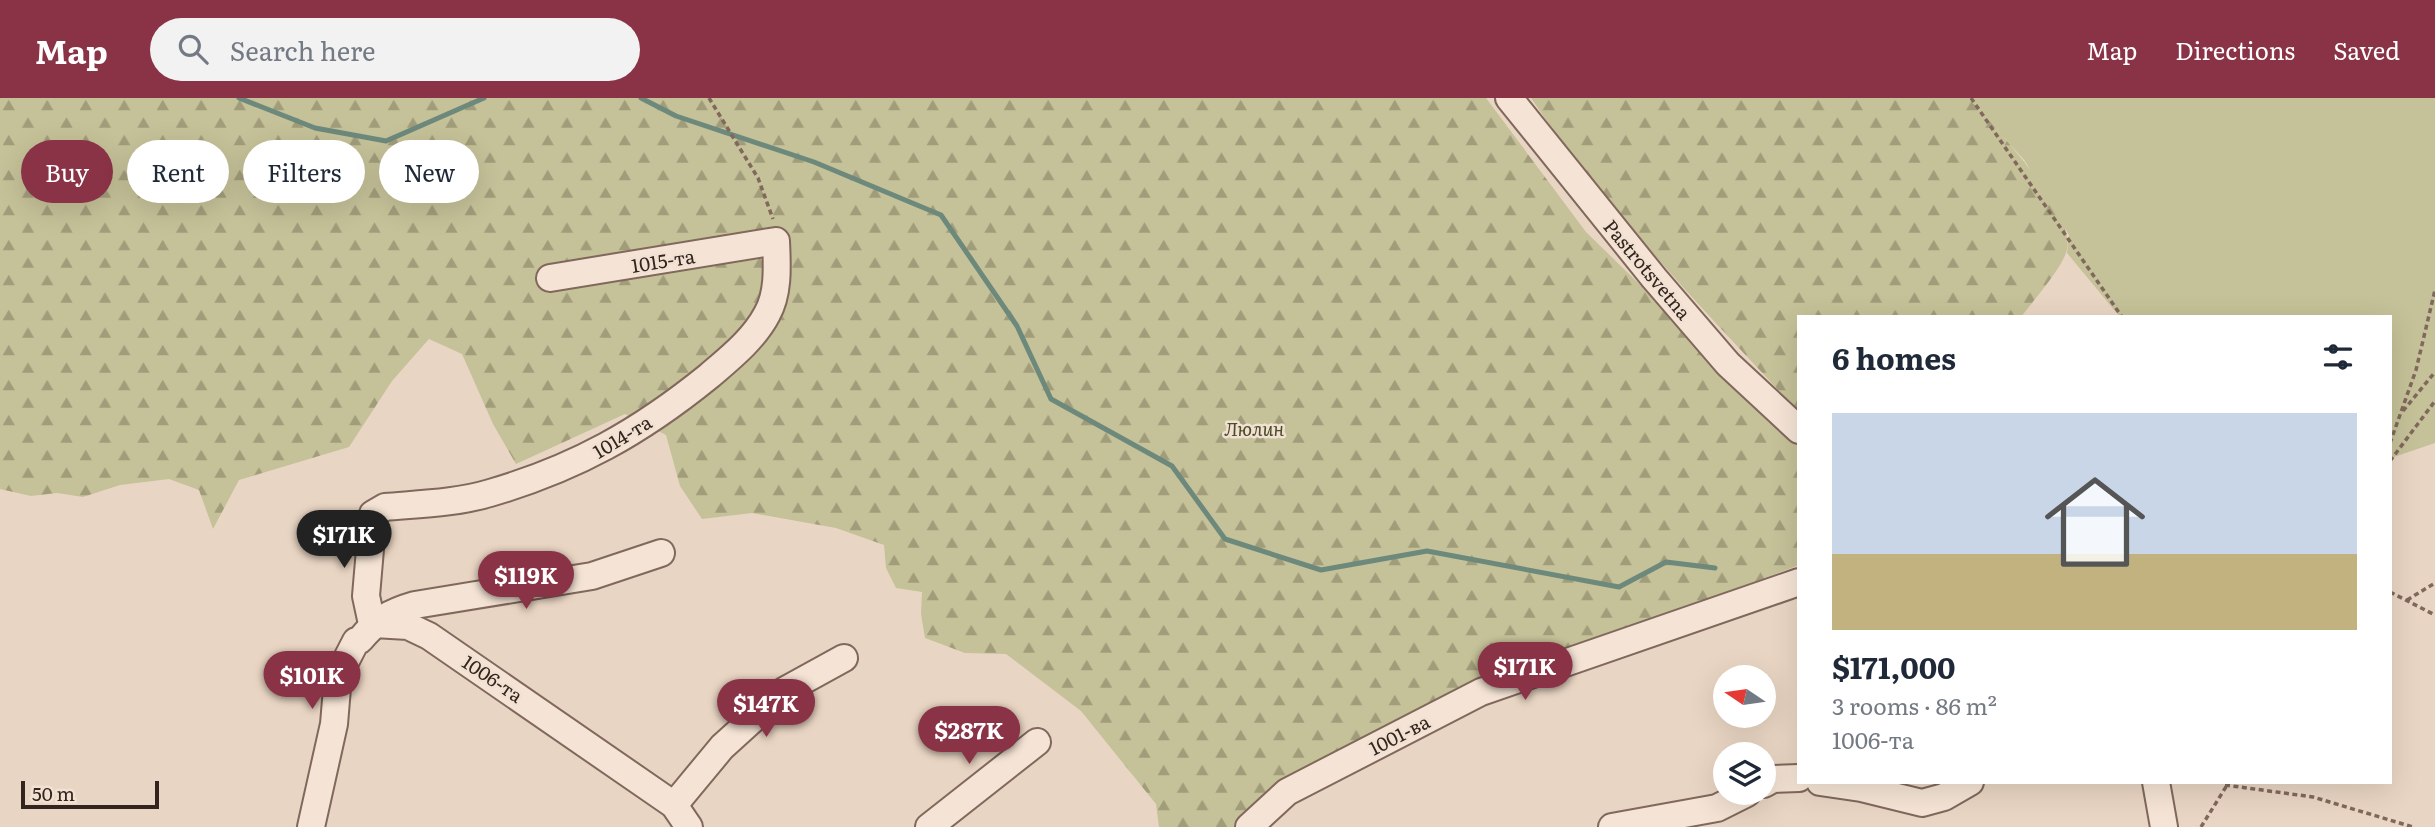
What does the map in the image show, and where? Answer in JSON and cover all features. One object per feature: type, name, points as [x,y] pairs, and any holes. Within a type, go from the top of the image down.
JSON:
[{"type":"street","name":"Pastrotsvetna","points":[[1509,98],[1728,364],[1797,427]]},
{"type":"street","name":"1015-та","points":[[550,278],[776,242]]},
{"type":"street","name":"1014-та","points":[[372,624],[366,596],[373,514],[385,507],[488,494],[566,466],[622,440],[681,398],[746,343],[768,313],[778,273],[776,242]]},
{"type":"street","points":[[311,827],[334,724],[338,676],[356,641],[360,640],[372,624],[391,612],[415,605],[592,576],[661,553]]},
{"type":"street","name":"1001-ва","points":[[1249,827],[1287,792],[1481,692],[1797,583]]},
{"type":"street","name":"1006-та","points":[[372,624],[408,625],[429,636],[674,805],[689,827]]},
{"type":"street","points":[[674,805],[722,747],[784,691],[845,658]]},
{"type":"street","points":[[929,827],[1037,742]]},
{"type":"street","points":[[1776,780],[1791,776],[1797,778]]},
{"type":"street","points":[[1834,784],[1922,803],[1944,797],[1967,784]]},
{"type":"street","points":[[2156,784],[2164,827]]},
{"type":"street","points":[[1612,827],[1723,805]]},
{"type":"path","points":[[709,98],[768,197],[776,242]]},
{"type":"path","points":[[1971,98],[2121,315]]},
{"type":"path","points":[[2392,437],[2416,370],[2435,290]]},
{"type":"path","points":[[2400,414],[2435,372]]},
{"type":"path","points":[[2392,458],[2435,401]]},
{"type":"path","points":[[2407,600],[2435,583]]},
{"type":"path","points":[[2392,593],[2435,615]]},
{"type":"path","points":[[2201,827],[2227,784],[2313,797],[2413,827]]},
{"type":"green space","name":"Люлин","points":[[0,98],[1486,98],[1586,232],[1797,438],[1797,566],[1431,706],[1303,799],[1248,816],[1235,827],[1159,827],[1156,804],[1081,711],[1006,654],[965,653],[925,638],[921,614],[922,592],[896,588],[886,568],[884,545],[836,528],[752,513],[702,519],[680,486],[666,435],[625,414],[516,464],[493,424],[462,354],[429,339],[392,381],[349,447],[239,480],[213,529],[199,490],[169,479],[120,485],[83,497],[57,493],[31,496],[0,489]]},
{"type":"green space","points":[[1531,98],[1968,98],[2013,148],[2046,192],[2059,213],[2066,233],[2067,249],[2054,274],[2023,315],[1797,315],[1797,410],[1693,299],[1625,221]]},
{"type":"green space","points":[[1968,98],[2435,98],[2435,443],[2392,458],[2392,315],[2118,315],[2067,253],[2069,235],[2025,161]]},
{"type":"waterway","points":[[239,98],[315,128],[386,141],[484,98]]},
{"type":"waterway","points":[[641,98],[676,116],[814,162],[941,215],[1017,326],[1051,399],[1172,466],[1225,539],[1321,570],[1427,551],[1619,587],[1666,562],[1715,568]]}]
